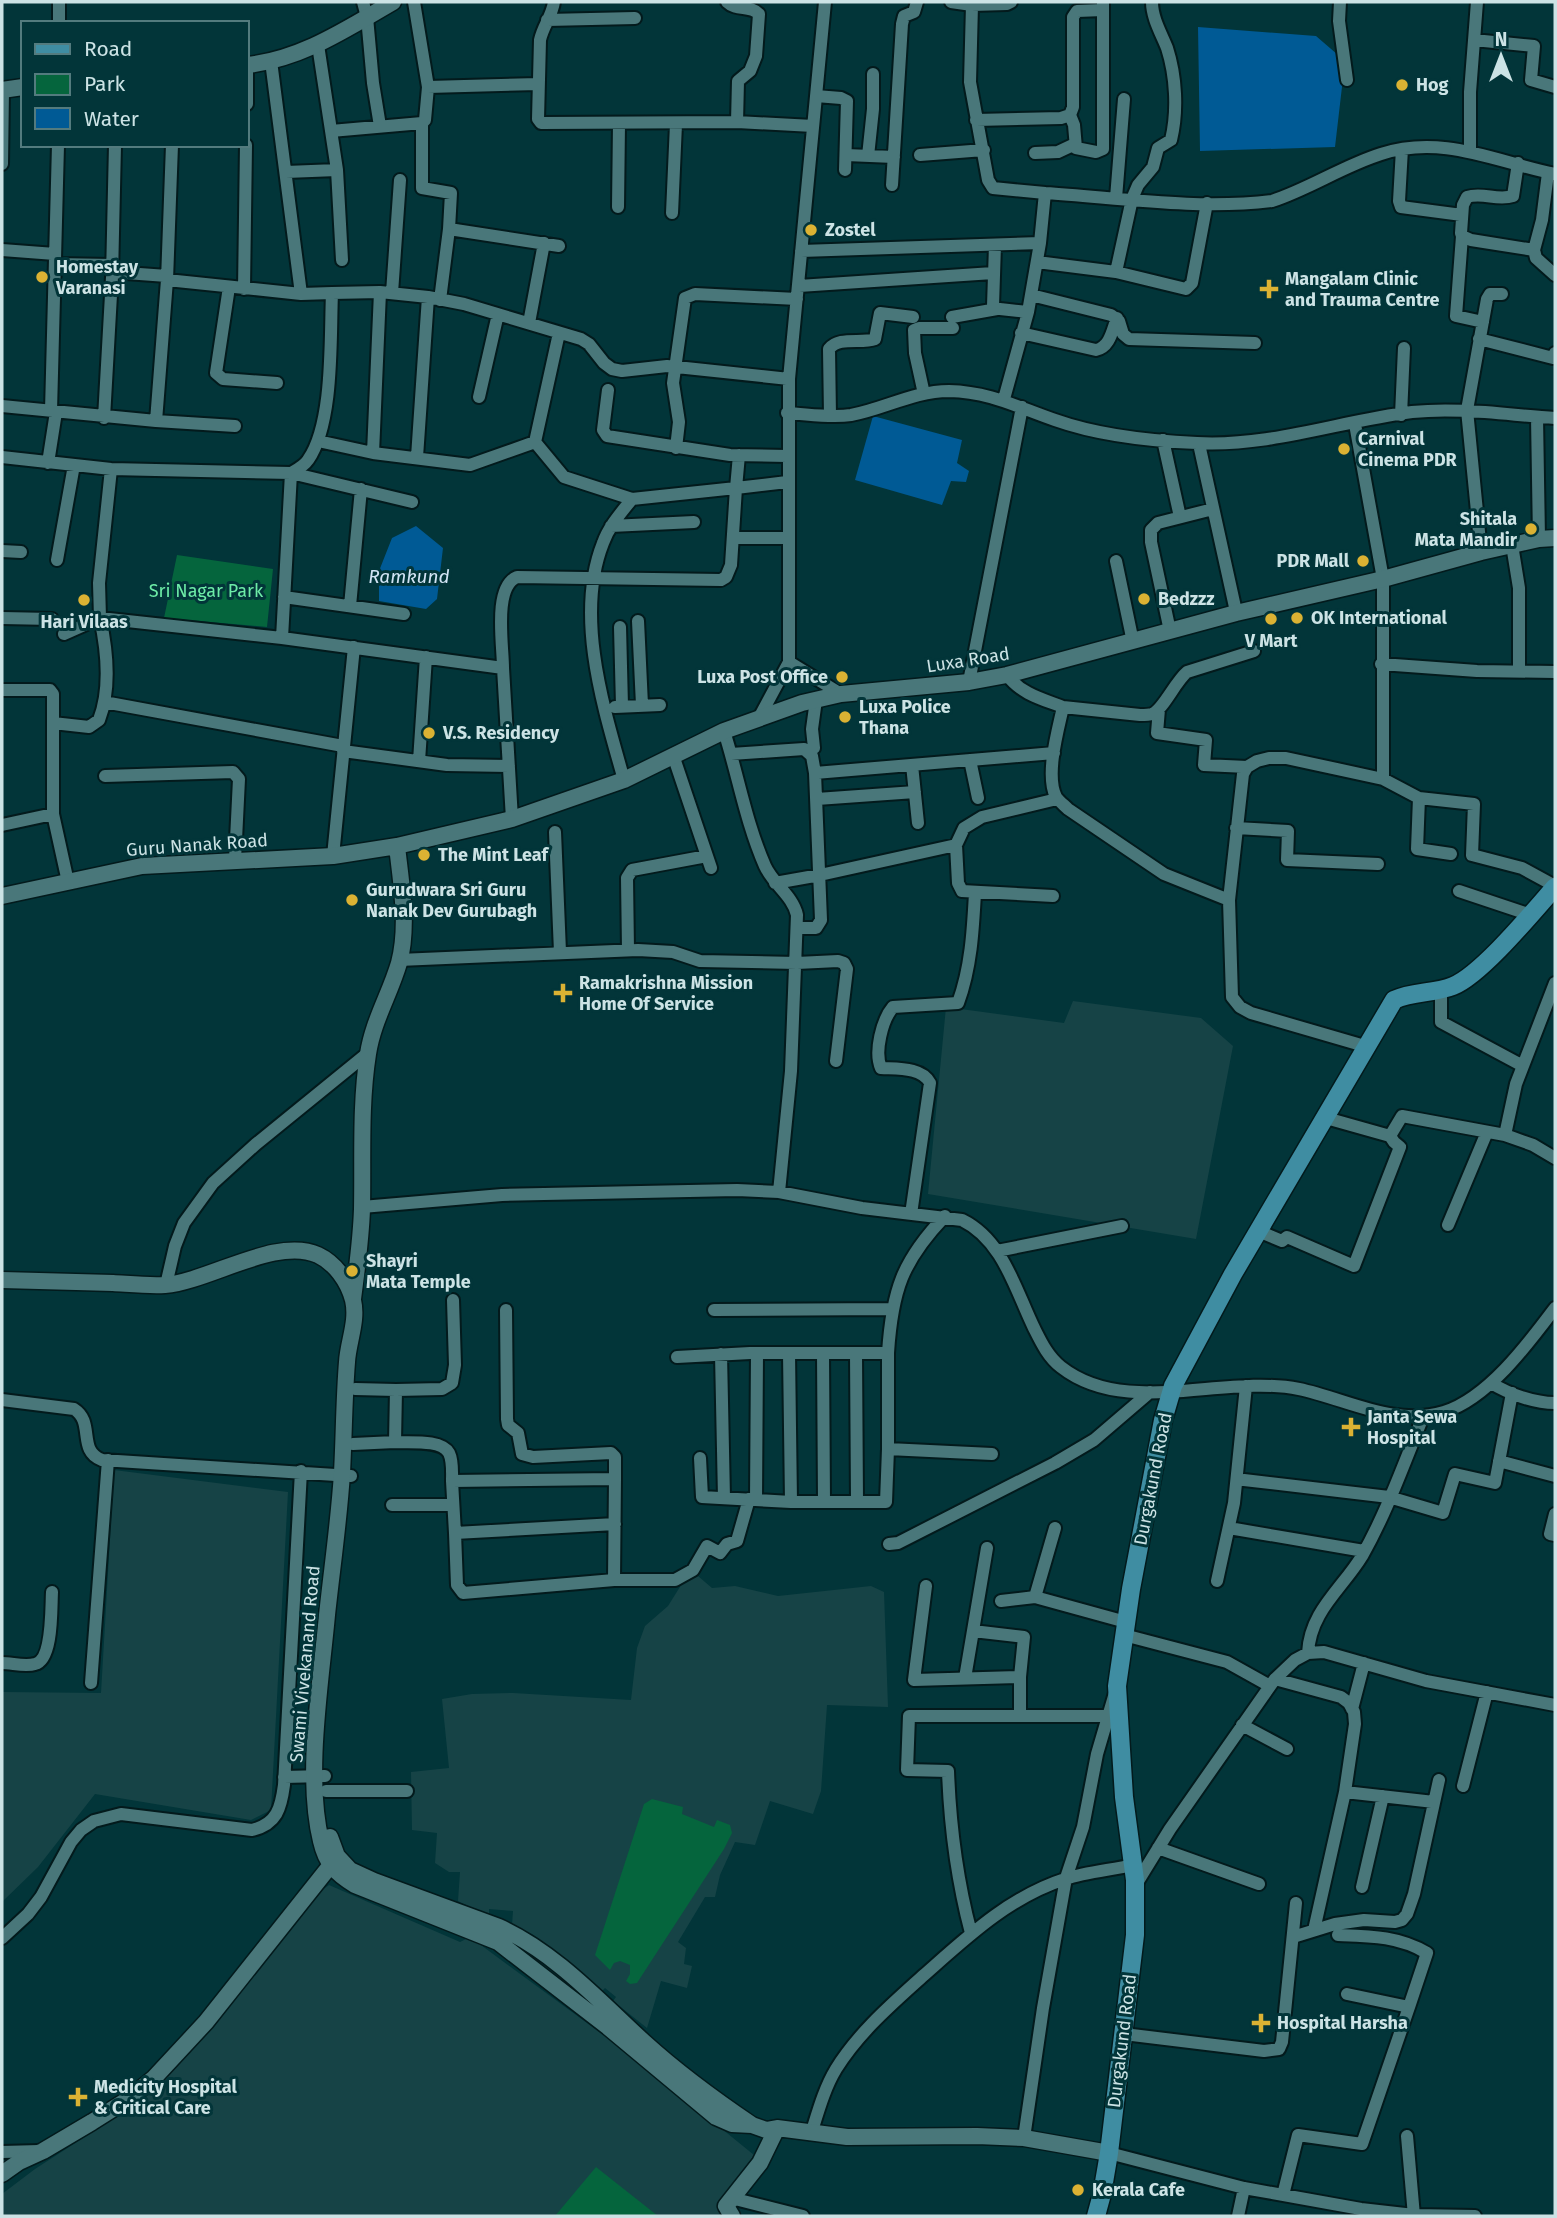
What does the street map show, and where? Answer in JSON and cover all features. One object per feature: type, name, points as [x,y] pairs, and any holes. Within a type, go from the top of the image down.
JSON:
[{"type":"main road","name":"Durgakund Road","points":[[1096,2216],[1109,2153],[1135,1935],[1135,1886],[1122,1775],[1117,1685],[1163,1420],[1171,1390],[1233,1274],[1394,1000],[1406,994],[1441,989],[1465,980],[1531,915],[1555,886]]},
{"type":"street","points":[[59,2],[59,21]]},
{"type":"street","points":[[248,65],[271,61],[318,45],[365,9],[393,2]]},
{"type":"street","points":[[414,2],[428,87],[427,115],[422,122],[422,188],[451,193],[449,229],[434,299],[416,457]]},
{"type":"street","points":[[554,2],[542,27],[540,40],[538,119],[541,123],[676,124],[737,121],[813,126]]},
{"type":"street","points":[[727,2],[760,14],[756,57],[750,71],[738,81],[737,121]]},
{"type":"street","points":[[759,718],[789,662],[787,413],[825,2]]},
{"type":"street","points":[[892,185],[902,24],[904,16],[914,12],[917,2]]},
{"type":"street","points":[[951,2],[972,5],[1011,2]]},
{"type":"street","points":[[1116,272],[1132,199],[1138,185],[1153,167],[1158,148],[1171,140],[1174,121],[1170,58],[1152,2]]},
{"type":"street","points":[[1340,2],[1339,22],[1347,80]]},
{"type":"street","points":[[1470,151],[1470,92],[1477,2]]},
{"type":"street","points":[[972,5],[970,82],[988,180],[993,188],[1207,203],[1272,201],[1378,155],[1402,149],[1430,147],[1470,151],[1552,173],[1534,250],[1536,258],[1555,275]]},
{"type":"street","points":[[1103,6],[1102,149],[1096,152],[1080,150],[1075,144],[1074,125],[1070,115],[1073,107],[1073,18],[1077,11],[1103,6]]},
{"type":"street","points":[[365,9],[380,126]]},
{"type":"street","points":[[547,20],[635,18]]},
{"type":"street","points":[[1474,40],[1534,46],[1531,80],[1555,87]]},
{"type":"street","points":[[318,45],[337,170],[342,260]]},
{"type":"street","points":[[271,61],[302,294]]},
{"type":"street","points":[[868,156],[873,109],[873,74]]},
{"type":"street","points":[[428,87],[538,84]]},
{"type":"street","points":[[2,164],[3,90],[21,87]]},
{"type":"street","points":[[816,96],[847,101],[845,170]]},
{"type":"street","points":[[1116,198],[1124,99]]},
{"type":"street","points":[[976,120],[1061,118],[1070,115]]},
{"type":"street","points":[[331,131],[422,122]]},
{"type":"street","points":[[618,207],[619,124]]},
{"type":"street","points":[[672,213],[676,124]]},
{"type":"street","points":[[1035,153],[1058,152],[1075,144]]},
{"type":"street","points":[[48,463],[53,411],[58,147]]},
{"type":"street","points":[[104,418],[115,147]]},
{"type":"street","points":[[156,421],[167,278],[172,147]]},
{"type":"street","points":[[244,289],[246,147]]},
{"type":"street","points":[[1402,149],[1399,201],[1401,207],[1462,215]]},
{"type":"street","points":[[920,155],[984,150]]},
{"type":"street","points":[[846,155],[894,157]]},
{"type":"street","points":[[1483,322],[1456,316],[1464,200],[1469,195],[1506,198],[1513,196],[1518,163]]},
{"type":"street","points":[[286,172],[337,170]]},
{"type":"street","points":[[373,453],[386,293],[400,180]]},
{"type":"street","points":[[1004,399],[1028,312],[1040,243],[1045,192]]},
{"type":"street","points":[[1037,262],[1116,272],[1186,289],[1192,282],[1207,203]]},
{"type":"street","points":[[449,229],[559,246]]},
{"type":"street","points":[[1462,236],[1471,240],[1534,250]]},
{"type":"street","points":[[529,323],[544,243]]},
{"type":"street","points":[[802,251],[1040,243]]},
{"type":"street","points":[[995,245],[993,303],[997,309]]},
{"type":"street","points":[[2,250],[244,289],[302,294],[386,293],[434,299],[498,314],[581,339],[612,369],[622,371],[674,366],[789,379]]},
{"type":"street","points":[[676,448],[679,422],[673,393],[674,366],[683,303],[690,295],[798,293],[993,273]]},
{"type":"street","points":[[229,287],[216,373],[223,379],[277,383]]},
{"type":"street","points":[[291,473],[303,466],[317,442],[326,400],[332,293]]},
{"type":"street","points":[[1502,294],[1490,294],[1487,299],[1467,411],[1481,549],[1547,535],[1537,416]]},
{"type":"street","points":[[1031,295],[1117,318]]},
{"type":"street","points":[[924,394],[915,353],[914,330],[997,309],[1028,312]]},
{"type":"street","points":[[830,416],[831,345],[875,339],[880,313],[913,317]]},
{"type":"street","points":[[480,397],[498,314]]},
{"type":"street","points":[[1021,333],[1096,350],[1108,343],[1117,318]]},
{"type":"street","points":[[1117,318],[1123,334],[1129,339],[1255,343]]},
{"type":"street","points":[[535,442],[559,332]]},
{"type":"street","points":[[1479,339],[1553,358],[1555,353]]},
{"type":"street","points":[[1401,415],[1404,348]]},
{"type":"street","points":[[608,390],[604,424],[607,436],[738,455],[787,456]]},
{"type":"street","points":[[787,413],[848,415],[924,394],[960,391],[1004,399],[1056,421],[1107,433],[1199,444],[1256,440],[1437,410],[1555,418]]},
{"type":"street","points":[[2,406],[104,418],[234,426]]},
{"type":"street","points":[[1022,407],[969,679],[1132,638],[1116,561]]},
{"type":"street","points":[[1355,424],[1382,575],[1383,779]]},
{"type":"street","points":[[1163,440],[1180,517]]},
{"type":"street","points":[[317,442],[373,453],[470,465],[535,442]]},
{"type":"street","points":[[535,442],[564,477],[632,499],[787,482]]},
{"type":"street","points":[[1199,444],[1235,607]]},
{"type":"street","points":[[512,819],[501,603],[506,585],[517,577],[721,580],[729,572],[738,455]]},
{"type":"street","points":[[2,457],[111,469],[291,473],[412,502]]},
{"type":"street","points":[[57,560],[74,465]]},
{"type":"street","points":[[53,723],[89,727],[99,720],[104,702],[106,658],[100,618],[99,583],[111,469]]},
{"type":"street","points":[[282,638],[291,473]]},
{"type":"street","points":[[350,606],[361,489]]},
{"type":"street","points":[[624,780],[604,707],[594,642],[593,578],[611,526],[632,499]]},
{"type":"street","points":[[1213,509],[1154,525],[1150,536],[1169,628],[1235,607],[1382,575]]},
{"type":"street","points":[[611,526],[694,522]]},
{"type":"street","name":"Luxa Road","points":[[397,846],[512,819],[624,780],[723,731],[816,700],[841,694],[1007,675],[1169,628],[1481,549],[1512,545],[1547,535]]},
{"type":"street","points":[[733,538],[788,538]]},
{"type":"street","points":[[1512,545],[1520,599],[1519,671]]},
{"type":"street","points":[[2,551],[21,552]]},
{"type":"street","points":[[284,597],[404,614]]},
{"type":"street","points":[[2,618],[52,620]]},
{"type":"street","points":[[64,634],[100,618],[282,638],[503,668]]},
{"type":"street","points":[[638,621],[642,705]]},
{"type":"street","points":[[620,627],[622,706]]},
{"type":"street","points":[[332,856],[354,647]]},
{"type":"street","points":[[1007,675],[1025,692],[1063,706],[1140,715],[1153,714],[1171,688],[1187,672],[1254,651]]},
{"type":"street","points":[[419,761],[426,657]]},
{"type":"street","points":[[789,662],[841,694]]},
{"type":"street","points":[[1381,664],[1555,672]]},
{"type":"street","points":[[2,690],[50,690],[53,694],[53,814],[68,882]]},
{"type":"street","points":[[814,748],[812,729],[816,700]]},
{"type":"street","points":[[104,702],[343,749],[464,766],[509,766]]},
{"type":"street","points":[[604,707],[660,705]]},
{"type":"street","points":[[1063,706],[1052,785],[1057,799],[1146,863],[1194,887],[1229,900]]},
{"type":"street","points":[[1159,709],[1157,733],[1206,740],[1204,765],[1247,767],[1269,758],[1286,758],[1383,779],[1419,798],[1474,804],[1472,855],[1522,868],[1555,886]]},
{"type":"street","points":[[723,731],[761,856],[775,883],[795,906],[798,928],[791,1071],[779,1192]]},
{"type":"street","points":[[731,754],[804,750],[812,756],[817,799],[821,914],[819,924],[811,929],[798,928]]},
{"type":"street","points":[[815,773],[1055,753]]},
{"type":"street","points":[[628,950],[627,878],[632,870],[709,862],[673,755]]},
{"type":"street","points":[[970,760],[978,798]]},
{"type":"street","points":[[912,765],[918,822]]},
{"type":"street","points":[[1247,767],[1240,785],[1229,900],[1232,997],[1240,1007],[1251,1013],[1368,1047]]},
{"type":"street","points":[[105,776],[222,771],[237,775],[239,788],[235,860]]},
{"type":"street","points":[[817,799],[915,792]]},
{"type":"street","points":[[1419,798],[1417,849],[1451,854]]},
{"type":"street","points":[[1053,896],[962,891],[959,888],[956,845],[964,828],[982,817],[1057,799]]},
{"type":"street","points":[[2,825],[53,814]]},
{"type":"street","points":[[1236,828],[1288,831],[1287,860],[1378,864]]},
{"type":"street","points":[[555,831],[560,952]]},
{"type":"street","points":[[775,883],[820,876],[956,845]]},
{"type":"street","name":"Guru Nanak Road","points":[[2,896],[142,866],[332,856],[397,846]]},
{"type":"street","name":"Swami Vivekanand Road","points":[[346,1476],[353,1444],[353,1308],[362,1207],[361,1149],[368,1053],[372,1032],[399,960],[404,925],[397,846]]},
{"type":"street","points":[[1459,891],[1531,915]]},
{"type":"street","points":[[911,1214],[930,1083],[926,1076],[918,1072],[881,1068],[878,1059],[886,1015],[893,1007],[958,1003],[965,985],[973,939],[975,893]]},
{"type":"street","points":[[399,960],[628,950],[673,952],[700,961],[838,961],[844,963],[847,969],[836,1061]]},
{"type":"street","points":[[1505,1135],[1523,1066],[1555,982]]},
{"type":"street","points":[[1441,989],[1441,1022],[1523,1066]]},
{"type":"street","points":[[166,1285],[175,1246],[184,1223],[214,1183],[256,1144],[368,1053]]},
{"type":"street","points":[[1390,1136],[1402,1116],[1505,1135],[1533,1144],[1555,1158]]},
{"type":"street","points":[[1258,1231],[1282,1241],[1287,1237],[1354,1266],[1400,1147],[1390,1136],[1326,1118]]},
{"type":"street","points":[[1448,1225],[1487,1132]]},
{"type":"street","points":[[362,1207],[502,1195],[737,1190],[779,1192],[862,1208],[945,1216],[976,1226],[997,1251],[1041,1343],[1052,1360],[1090,1384],[1110,1390],[1150,1392],[1246,1386],[1297,1389],[1382,1413],[1423,1417],[1447,1410],[1491,1383],[1536,1334],[1555,1308]]},
{"type":"street","points":[[700,1458],[702,1497],[791,1502],[886,1502],[888,1353],[892,1309],[902,1274],[911,1257],[924,1238],[945,1216]]},
{"type":"street","points":[[997,1251],[1122,1226]]},
{"type":"street","points":[[2,1280],[166,1285],[202,1277],[269,1252],[296,1251],[316,1254],[334,1266],[343,1279],[353,1308]]},
{"type":"street","points":[[355,1389],[442,1389],[452,1382],[455,1365],[453,1300]]},
{"type":"street","points":[[714,1310],[892,1309]]},
{"type":"street","points":[[506,1310],[507,1419],[508,1425],[518,1433],[522,1454],[533,1457],[611,1453],[615,1457],[614,1580]]},
{"type":"street","name":"Swami Vivekanand Road","points":[[330,1866],[321,1842],[322,1781],[346,1476],[347,1359],[352,1340]]},
{"type":"street","points":[[677,1357],[757,1353],[888,1353]]},
{"type":"street","points":[[353,1444],[434,1444],[446,1449],[450,1456],[457,1585],[463,1593],[614,1580],[675,1580],[693,1570],[707,1546],[720,1553],[727,1544],[737,1541],[752,1499],[757,1353]]},
{"type":"street","points":[[789,1353],[791,1502]]},
{"type":"street","points":[[824,1353],[824,1501]]},
{"type":"street","points":[[856,1353],[857,1501]]},
{"type":"street","points":[[721,1354],[724,1498]]},
{"type":"street","points":[[1491,1383],[1512,1393],[1545,1403],[1555,1403]]},
{"type":"street","points":[[1217,1581],[1234,1503],[1246,1386]]},
{"type":"street","points":[[395,1442],[396,1390]]},
{"type":"street","points":[[888,1544],[898,1543],[1055,1463],[1112,1427],[1150,1392]]},
{"type":"street","points":[[1244,1480],[1390,1497],[1443,1513],[1455,1474],[1495,1483],[1512,1393]]},
{"type":"street","points":[[2,1400],[74,1409],[85,1421],[86,1445],[90,1453],[108,1460],[346,1476]]},
{"type":"street","points":[[1308,1653],[1312,1630],[1321,1611],[1364,1551],[1423,1417]]},
{"type":"street","points":[[888,1449],[992,1454]]},
{"type":"street","points":[[90,1683],[108,1460]]},
{"type":"street","points":[[1500,1461],[1555,1476]]},
{"type":"street","points":[[2,1938],[28,1914],[41,1897],[71,1842],[81,1830],[94,1821],[121,1814],[252,1830],[272,1822],[278,1814],[284,1777],[302,1471]]},
{"type":"street","points":[[452,1481],[615,1479]]},
{"type":"street","points":[[392,1505],[453,1505]]},
{"type":"street","points":[[1555,1514],[1550,1534],[1555,1535]]},
{"type":"street","points":[[454,1533],[615,1524]]},
{"type":"street","points":[[1035,1597],[1055,1528]]},
{"type":"street","points":[[1228,1528],[1364,1551]]},
{"type":"street","points":[[965,1678],[987,1548]]},
{"type":"street","points":[[926,1587],[914,1680],[1020,1676]]},
{"type":"street","points":[[2,1662],[29,1665],[38,1664],[44,1659],[52,1592]]},
{"type":"street","points":[[1001,1601],[1035,1597],[1175,1647],[1227,1662],[1273,1682],[1341,1697],[1352,1709]]},
{"type":"street","points":[[973,1631],[1024,1637],[1020,1717]]},
{"type":"street","points":[[1135,1886],[1158,1848],[1273,1682],[1295,1660],[1308,1653],[1324,1652],[1426,1681],[1555,1705]]},
{"type":"street","points":[[1314,1930],[1345,1792],[1355,1724],[1352,1709],[1364,1663]]},
{"type":"street","points":[[1024,2138],[1066,1878],[1083,1827],[1107,1716],[1117,1685]]},
{"type":"street","points":[[1463,1786],[1487,1692]]},
{"type":"street","points":[[971,1933],[951,1829],[948,1771],[907,1770],[909,1717],[1107,1716]]},
{"type":"street","points":[[1242,1725],[1287,1749]]},
{"type":"street","points":[[284,1777],[407,1791]]},
{"type":"street","points":[[1293,1937],[1350,1921],[1395,1922],[1408,1914],[1439,1780]]},
{"type":"street","name":"Swami Vivekanand Road","points":[[322,1781],[331,1840],[337,1856],[350,1870],[518,1936],[551,1957],[678,2071],[752,2125]]},
{"type":"street","points":[[1345,1792],[1434,1801]]},
{"type":"street","points":[[1362,1887],[1382,1796]]},
{"type":"street","points":[[1158,1848],[1259,1884]]},
{"type":"street","points":[[811,2134],[822,2098],[836,2070],[859,2036],[971,1933],[1024,1896],[1066,1878],[1133,1865]]},
{"type":"street","points":[[2,2174],[127,2100],[155,2078],[206,2022],[330,1866],[339,1876],[355,1885],[498,1942],[608,2027],[716,2118],[732,2124],[752,2125],[766,2130],[777,2128],[847,2137],[1024,2138],[1109,2153],[1244,2188],[1283,2195],[1331,2210],[1414,2216],[1475,2216]]},
{"type":"street","points":[[1124,2034],[1264,2051],[1279,2049],[1282,2042],[1296,1903]]},
{"type":"street","points":[[1283,2195],[1298,2135],[1362,2144],[1427,1953],[1393,1938],[1338,1935]]},
{"type":"street","points":[[1347,1994],[1409,2007]]},
{"type":"street","points":[[732,2216],[726,2206],[760,2163],[777,2128]]},
{"type":"street","points":[[1407,2137],[1414,2216]]},
{"type":"street","points":[[2,2152],[43,2151]]},
{"type":"street","points":[[1238,2216],[1244,2188]]},
{"type":"street","points":[[731,2198],[803,2216]]},
{"type":"shaded area","points":[[1073,1001],[1201,1018],[1233,1046],[1196,1239],[928,1194],[946,1007],[1064,1023]]},
{"type":"shaded area","points":[[114,1470],[288,1492],[271,1810],[251,1820],[95,1794],[38,1867],[2,1902],[2,1692],[101,1693]]},
{"type":"shaded area","points":[[698,1576],[712,1588],[735,1586],[778,1596],[871,1586],[884,1592],[888,1707],[827,1705],[821,1791],[813,1814],[770,1801],[755,1845],[735,1842],[720,1875],[715,1897],[705,1897],[678,1942],[686,1948],[684,1964],[692,1966],[687,1988],[661,1981],[647,2028],[613,2001],[616,1997],[605,1988],[602,1991],[532,1934],[512,1925],[513,1911],[489,1909],[489,1917],[458,1901],[460,1872],[449,1872],[435,1863],[437,1833],[412,1830],[411,1772],[449,1768],[442,1699],[472,1694],[513,1693],[631,1700],[637,1648],[645,1626],[668,1606],[683,1582]]},
{"type":"shaded area","points":[[329,1885],[460,1942],[470,1937],[636,2059],[754,2155],[720,2204],[727,2216],[2,2216],[2,2194],[35,2169],[145,2098],[210,2029],[310,1899]]},
{"type":"green space","name":"Sri Nagar Park","points":[[177,555],[273,569],[267,627],[164,618]]},
{"type":"green space","points":[[652,1799],[683,1807],[682,1814],[714,1827],[717,1820],[730,1825],[732,1833],[637,1983],[630,1984],[626,1981],[630,1974],[630,1965],[620,1961],[614,1963],[610,1970],[595,1955],[644,1804]]},
{"type":"green space","points":[[596,2167],[658,2216],[555,2216]]},
{"type":"water","points":[[1198,27],[1316,36],[1345,61],[1335,147],[1200,151]]},
{"type":"water","points":[[873,416],[962,440],[957,463],[969,471],[966,482],[951,481],[942,505],[855,480]]},
{"type":"water","name":"Ramkund","points":[[416,526],[443,548],[437,599],[426,609],[379,601],[379,571],[392,538]]},
{"type":"place","name":"Hog","points":[[1402,85]]},
{"type":"place","name":"Zostel","points":[[811,230]]},
{"type":"place","name":"Homestay Varanasi","points":[[42,277]]},
{"type":"place","name":"Mangalam Clinic and Trauma Centre","points":[[1269,289]]},
{"type":"place","name":"Carnival Cinema PDR","points":[[1344,449]]},
{"type":"place","name":"Shitala Mata Mandir","points":[[1531,529]]},
{"type":"place","name":"PDR Mall","points":[[1363,561]]},
{"type":"place","name":"Bedzzz","points":[[1144,599]]},
{"type":"place","name":"Hari Vilaas","points":[[84,600]]},
{"type":"place","name":"OK International","points":[[1297,618]]},
{"type":"place","name":"V Mart","points":[[1271,619]]},
{"type":"place","name":"Luxa Post Office","points":[[842,677]]},
{"type":"place","name":"Luxa Police Thana","points":[[845,717]]},
{"type":"place","name":"V.S. Residency","points":[[429,733]]},
{"type":"place","name":"The Mint Leaf","points":[[424,855]]},
{"type":"place","name":"Gurudwara Sri Guru Nanak Dev Gurubagh","points":[[352,900]]},
{"type":"place","name":"Ramakrishna Mission Home Of Service","points":[[563,993]]},
{"type":"place","name":"Shayri Mata Temple","points":[[352,1271]]},
{"type":"place","name":"Janta Sewa Hospital","points":[[1351,1427]]},
{"type":"place","name":"Hospital Harsha","points":[[1261,2023]]},
{"type":"place","name":"Medicity Hospital & Critical Care","points":[[78,2097]]},
{"type":"place","name":"Kerala Cafe","points":[[1078,2190]]}]
